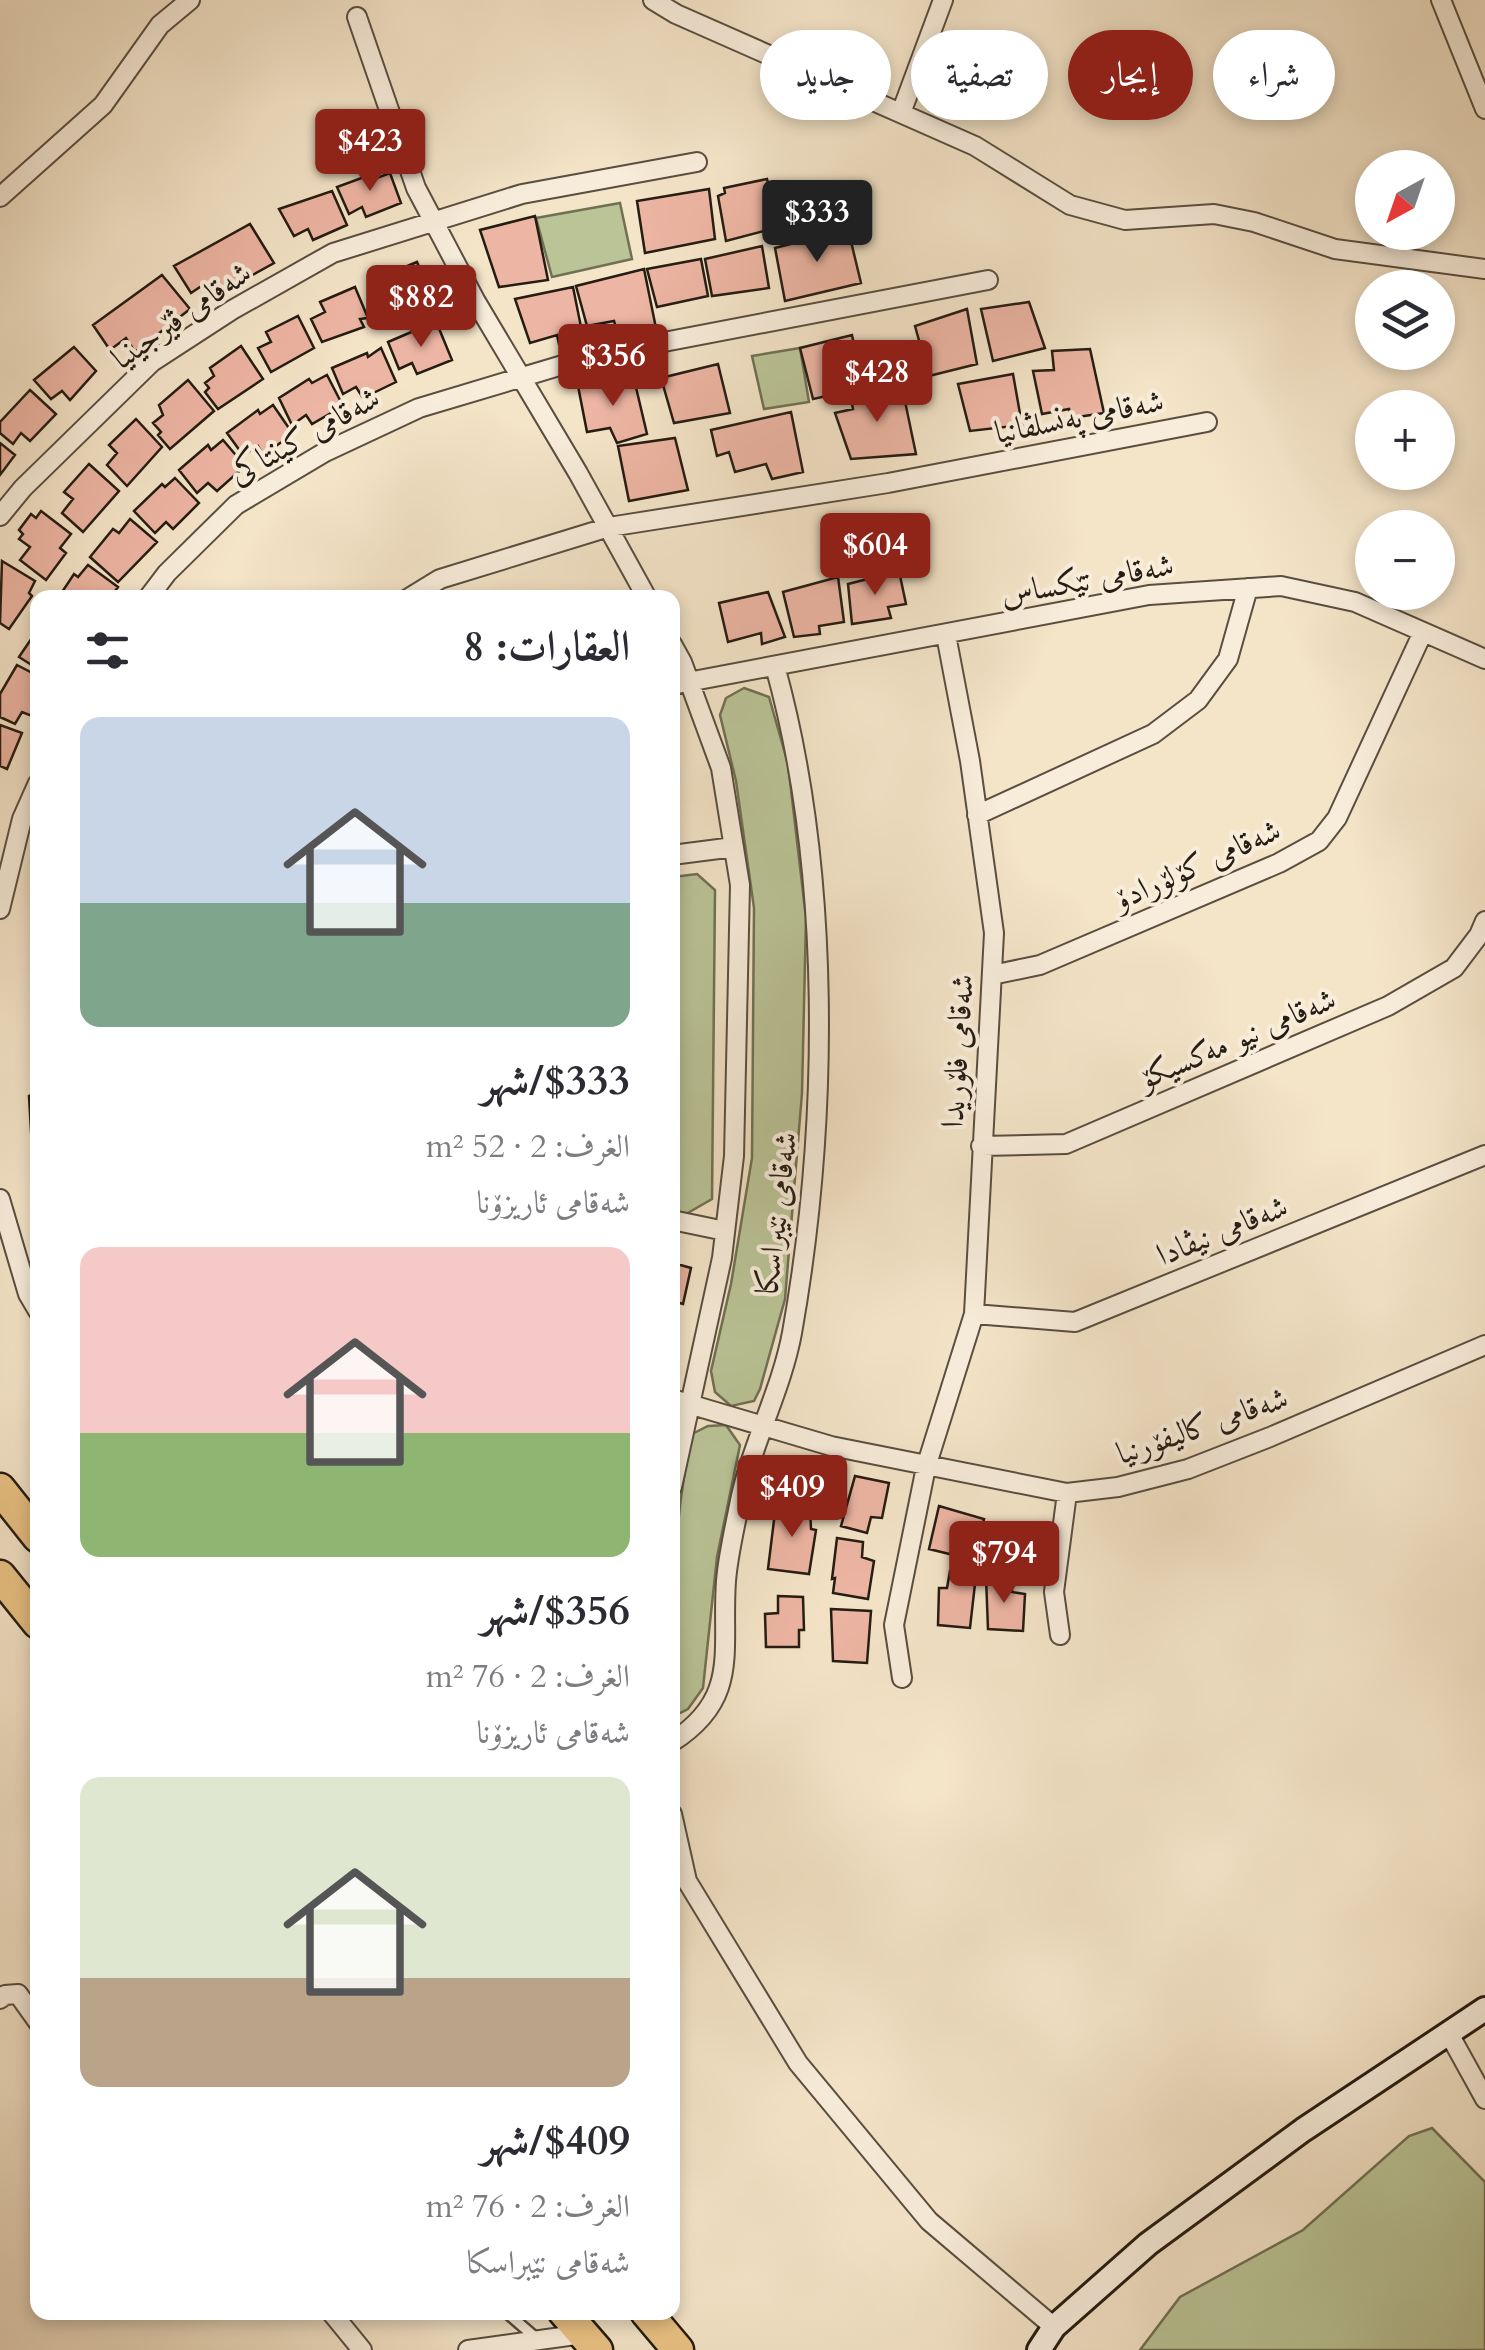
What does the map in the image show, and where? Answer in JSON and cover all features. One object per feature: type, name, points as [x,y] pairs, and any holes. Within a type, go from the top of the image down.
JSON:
[{"type":"highway","points":[[0,1488],[30,1527]]},
{"type":"highway","points":[[0,1576],[21,1607]]},
{"type":"highway","points":[[653,2320],[678,2350]]},
{"type":"street","points":[[0,196],[103,105],[160,25],[190,0]]},
{"type":"street","points":[[653,0],[676,14],[1000,159],[1070,205],[1106,217],[1144,220],[1214,214],[1254,222],[1335,249],[1485,269]]},
{"type":"street","points":[[901,113],[944,0]]},
{"type":"street","points":[[1440,0],[1485,109]]},
{"type":"street","points":[[356,17],[416,188],[475,300],[643,590]]},
{"type":"street","name":"شەقامی ڤێرجینیا","points":[[0,516],[23,488],[152,362],[232,310],[333,253],[522,194],[697,162]]},
{"type":"street","name":"شەقامی کینتاکی","points":[[154,590],[236,504],[325,452],[419,408],[596,354],[988,280]]},
{"type":"street","name":"شەقامی پەنسلڤانیا","points":[[422,590],[440,579],[608,527],[888,483],[1207,422]]},
{"type":"street","name":"شەقامی تێکساس","points":[[681,683],[1149,595],[1281,586],[1355,602],[1485,660]]},
{"type":"street","points":[[978,815],[1153,734],[1198,700],[1228,659],[1248,588]]},
{"type":"street","name":"شەقامی کۆلۆرادۆ","points":[[992,975],[1040,965],[1280,863],[1319,841],[1336,818],[1423,632]]},
{"type":"street","name":"شەقامی فلۆریدا","points":[[902,1678],[894,1625],[926,1467],[974,1314],[994,933],[946,634]]},
{"type":"street","name":"شەقامی نێبراسکا","points":[[680,1737],[712,1707],[726,1661],[726,1580],[740,1502],[791,1336],[817,1142],[817,982],[808,819],[788,712],[775,666]]},
{"type":"street","points":[[681,683],[722,768],[740,885],[734,1136],[722,1258],[680,1402],[831,1446],[926,1467]]},
{"type":"street","points":[[0,909],[30,802]]},
{"type":"street","points":[[680,855],[734,848]]},
{"type":"street","name":"شەقامی نیو مەکسیکۆ","points":[[980,1146],[1066,1144],[1388,1006],[1454,968],[1485,921]]},
{"type":"street","name":"شەقامی نیڤادا","points":[[974,1314],[1075,1322],[1485,1154]]},
{"type":"street","points":[[0,1199],[30,1297]]},
{"type":"street","points":[[680,1222],[725,1231]]},
{"type":"street","name":"شەقامی کالیفۆرنیا","points":[[926,1467],[1067,1493],[1118,1488],[1188,1468],[1270,1437],[1485,1344]]},
{"type":"street","points":[[1060,1636],[1054,1592],[1067,1493]]},
{"type":"street","points":[[680,1849],[687,1880],[798,2063],[929,2221],[1054,2327]]},
{"type":"street","points":[[0,1998],[18,1994],[30,2011]]},
{"type":"street","points":[[1040,2350],[1054,2327],[1148,2244],[1303,2130],[1485,2009]]},
{"type":"street","points":[[1448,2032],[1485,2099]]},
{"type":"street","points":[[338,2320],[362,2350]]},
{"type":"street","points":[[468,2350],[582,2332]]},
{"type":"lane","points":[[515,2320],[538,2340]]},
{"type":"green space","points":[[620,203],[632,259],[552,277],[536,218]]},
{"type":"green space","points":[[800,348],[809,402],[764,409],[752,356]]},
{"type":"green space","points":[[744,688],[769,697],[788,764],[806,918],[802,1093],[785,1299],[754,1401],[731,1406],[715,1392],[711,1371],[731,1284],[752,1158],[754,908],[736,781],[720,715],[726,698]]},
{"type":"green space","points":[[697,874],[715,890],[712,1199],[686,1214],[680,1213],[680,876]]},
{"type":"green space","points":[[726,1425],[740,1445],[717,1557],[703,1688],[688,1709],[680,1713],[680,1504],[692,1434],[708,1426]]},
{"type":"green space","points":[[1432,2128],[1485,2182],[1485,2350],[1140,2350],[1180,2297],[1303,2230],[1409,2136]]},
{"type":"building","points":[[375,173],[377,178],[390,173],[401,203],[366,217],[362,207],[349,214],[337,187]]},
{"type":"building","points":[[767,179],[779,227],[726,241],[718,196],[725,193],[724,188]]},
{"type":"building","points":[[709,189],[715,239],[645,253],[637,201]]},
{"type":"building","points":[[332,191],[347,225],[313,240],[308,229],[294,236],[279,209]]},
{"type":"building","points":[[535,216],[548,280],[499,287],[480,230]]},
{"type":"building","points":[[250,224],[274,263],[215,296],[206,283],[191,293],[174,266]]},
{"type":"building","points":[[848,229],[861,283],[785,301],[775,248]]},
{"type":"building","points":[[762,246],[769,288],[712,296],[705,259]]},
{"type":"building","points":[[701,259],[708,296],[657,307],[647,269]]},
{"type":"building","points":[[417,262],[430,292],[417,298],[418,305],[384,315],[374,292],[390,284],[386,275]]},
{"type":"building","points":[[644,269],[657,333],[620,341],[614,321],[587,326],[576,286]]},
{"type":"building","points":[[162,275],[190,309],[135,352],[126,338],[110,350],[93,325]]},
{"type":"building","points":[[355,287],[368,318],[360,319],[364,327],[322,342],[311,319],[325,312],[320,302]]},
{"type":"building","points":[[573,287],[583,337],[559,344],[557,335],[530,343],[515,299]]},
{"type":"building","points":[[1029,302],[1045,348],[993,361],[981,309]]},
{"type":"building","points":[[967,309],[977,364],[929,376],[915,326]]},
{"type":"building","points":[[298,316],[314,348],[271,372],[258,348],[271,342],[266,332]]},
{"type":"building","points":[[438,326],[452,360],[417,374],[412,363],[399,369],[388,342],[423,327],[425,332]]},
{"type":"building","points":[[852,335],[863,388],[813,399],[800,348]]},
{"type":"building","points":[[241,346],[263,379],[218,409],[205,392],[209,388],[205,383],[214,376],[210,368]]},
{"type":"building","points":[[74,347],[96,371],[70,400],[62,391],[51,399],[34,380]]},
{"type":"building","points":[[381,348],[396,382],[363,398],[356,387],[343,394],[332,368],[367,353],[368,357]]},
{"type":"building","points":[[1090,349],[1104,413],[1071,418],[1069,409],[1042,414],[1033,371],[1054,370],[1052,351]]},
{"type":"building","points":[[718,364],[730,413],[674,423],[661,378]]},
{"type":"building","points":[[1013,374],[1022,425],[970,431],[958,384]]},
{"type":"building","points":[[327,375],[343,406],[312,424],[306,415],[292,425],[279,398],[309,379],[312,383]]},
{"type":"building","points":[[634,379],[647,434],[617,443],[610,428],[587,432],[578,386]]},
{"type":"building","points":[[188,380],[214,411],[170,449],[153,423],[163,415],[159,405]]},
{"type":"building","points":[[902,387],[916,454],[851,459],[835,413],[853,409],[850,395]]},
{"type":"building","points":[[30,390],[56,414],[30,441],[21,433],[13,444],[0,433],[0,422]]},
{"type":"building","points":[[273,405],[293,434],[263,455],[258,446],[243,455],[227,433],[258,410],[260,414]]},
{"type":"building","points":[[791,412],[803,472],[772,479],[766,464],[735,472],[729,452],[717,456],[711,430]]},
{"type":"building","points":[[136,419],[162,447],[127,486],[107,465],[117,453],[109,445]]},
{"type":"building","points":[[675,438],[688,490],[629,501],[618,446]]},
{"type":"building","points":[[223,440],[245,466],[217,491],[208,483],[197,493],[179,470],[208,445],[211,450]]},
{"type":"building","points":[[0,443],[15,455],[0,475]]},
{"type":"building","points":[[89,464],[119,491],[83,532],[62,513],[73,499],[64,492]]},
{"type":"building","points":[[175,478],[199,503],[173,529],[166,522],[155,533],[134,511],[162,484],[165,487]]},
{"type":"building","points":[[41,511],[71,534],[60,548],[66,553],[46,580],[20,560],[30,547],[19,539],[23,534],[19,530],[31,514],[36,518]]},
{"type":"building","points":[[130,519],[157,542],[118,582],[90,557],[113,529],[119,533]]},
{"type":"building","points":[[2,561],[35,581],[30,599],[9,629],[0,623]]},
{"type":"building","points":[[88,565],[118,587],[63,590],[74,574],[78,577]]},
{"type":"building","points":[[899,571],[906,604],[888,607],[891,618],[852,624],[848,584]]},
{"type":"building","points":[[838,577],[844,622],[819,626],[820,634],[794,637],[783,592]]},
{"type":"building","points":[[768,592],[785,637],[762,644],[761,633],[728,642],[719,603]]},
{"type":"building","points":[[30,641],[30,664],[19,657]]},
{"type":"building","points":[[17,665],[30,672],[30,715],[22,712],[15,724],[0,717],[0,694]]},
{"type":"building","points":[[0,725],[22,733],[7,769],[0,766]]},
{"type":"building","points":[[680,1265],[691,1268],[683,1304],[680,1303]]},
{"type":"building","points":[[855,1476],[889,1483],[882,1518],[871,1517],[867,1533],[841,1526]]},
{"type":"building","points":[[776,1504],[810,1507],[811,1529],[816,1530],[809,1574],[768,1569]]},
{"type":"building","points":[[939,1506],[984,1519],[974,1560],[929,1549]]},
{"type":"building","points":[[837,1538],[863,1542],[862,1557],[874,1561],[868,1599],[833,1593]]},
{"type":"building","points":[[950,1571],[976,1575],[970,1628],[938,1625],[939,1588],[947,1588]]},
{"type":"building","points":[[986,1577],[1012,1580],[1012,1592],[1025,1594],[1023,1631],[988,1629]]},
{"type":"building","points":[[778,1596],[803,1597],[804,1630],[799,1630],[799,1647],[766,1647],[765,1614],[778,1613]]},
{"type":"building","points":[[831,1609],[871,1611],[867,1663],[833,1661]]}]
